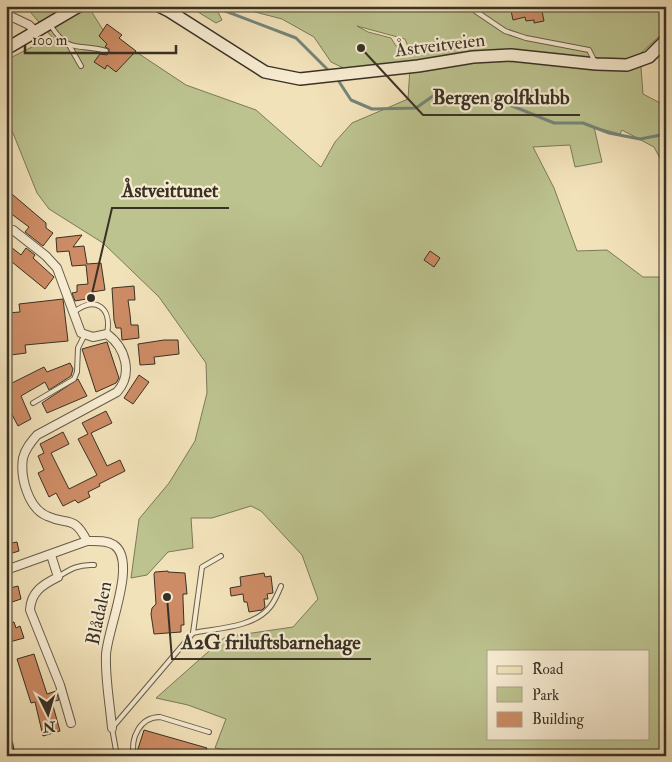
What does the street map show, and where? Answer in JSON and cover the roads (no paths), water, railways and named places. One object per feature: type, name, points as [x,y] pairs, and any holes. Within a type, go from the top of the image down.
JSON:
[{"type":"main road","points":[[6,745],[8,756]]},
{"type":"street","points":[[6,49],[79,6]]},
{"type":"street","name":"Åstveitveien","points":[[158,6],[169,11],[265,72],[300,79],[473,57],[511,55],[596,64],[626,65],[649,58],[666,40]]},
{"type":"street","points":[[6,14],[29,25],[35,31]]},
{"type":"street","points":[[13,230],[46,256],[57,268],[80,333],[84,336],[93,337],[107,334],[117,341],[123,353],[127,376],[124,385],[117,392],[37,435],[27,447],[23,459],[23,476],[28,494],[37,509],[47,516],[74,524],[88,541]]},
{"type":"street","name":"Blådalen","points":[[6,570],[88,541],[100,541],[114,545],[120,552],[124,567],[122,583],[108,633],[106,656],[112,728]]},
{"type":"street","points":[[51,555],[60,575],[43,584],[34,593],[30,602],[30,610],[60,685],[71,723]]},
{"type":"lane","name":"Åstveitveien","points":[[468,6],[496,26],[526,38],[590,50],[596,64]]},
{"type":"lane","points":[[50,24],[60,41],[69,45],[106,51]]},
{"type":"lane","points":[[69,45],[81,66]]},
{"type":"lane","points":[[74,313],[84,305],[92,304],[102,307],[107,315],[107,334]]},
{"type":"lane","points":[[33,403],[74,379],[77,372],[78,348],[84,336]]},
{"type":"lane","points":[[112,728],[193,633],[202,567],[221,556]]},
{"type":"lane","points":[[60,575],[71,568],[94,565]]},
{"type":"lane","points":[[60,575],[72,574]]},
{"type":"lane","points":[[193,633],[246,623],[260,617],[271,606],[281,586]]},
{"type":"lane","points":[[134,756],[134,740],[137,730],[153,717],[160,717],[209,732]]},
{"type":"lane","name":"Blådalen","points":[[112,728],[117,756]]},
{"type":"waterway","points":[[212,6],[296,38],[331,73]]},
{"type":"waterway","points":[[336,77],[351,100],[372,109],[416,108],[433,96],[465,95],[510,105],[554,123],[583,123],[609,133],[640,139],[666,134]]},
{"type":"place","name":"Bergen golfklubb","points":[[361,48]]},
{"type":"place","name":"Åstveittunet","points":[[91,298]]},
{"type":"place","name":"A2G friluftsbarnehage","points":[[167,597]]}]
